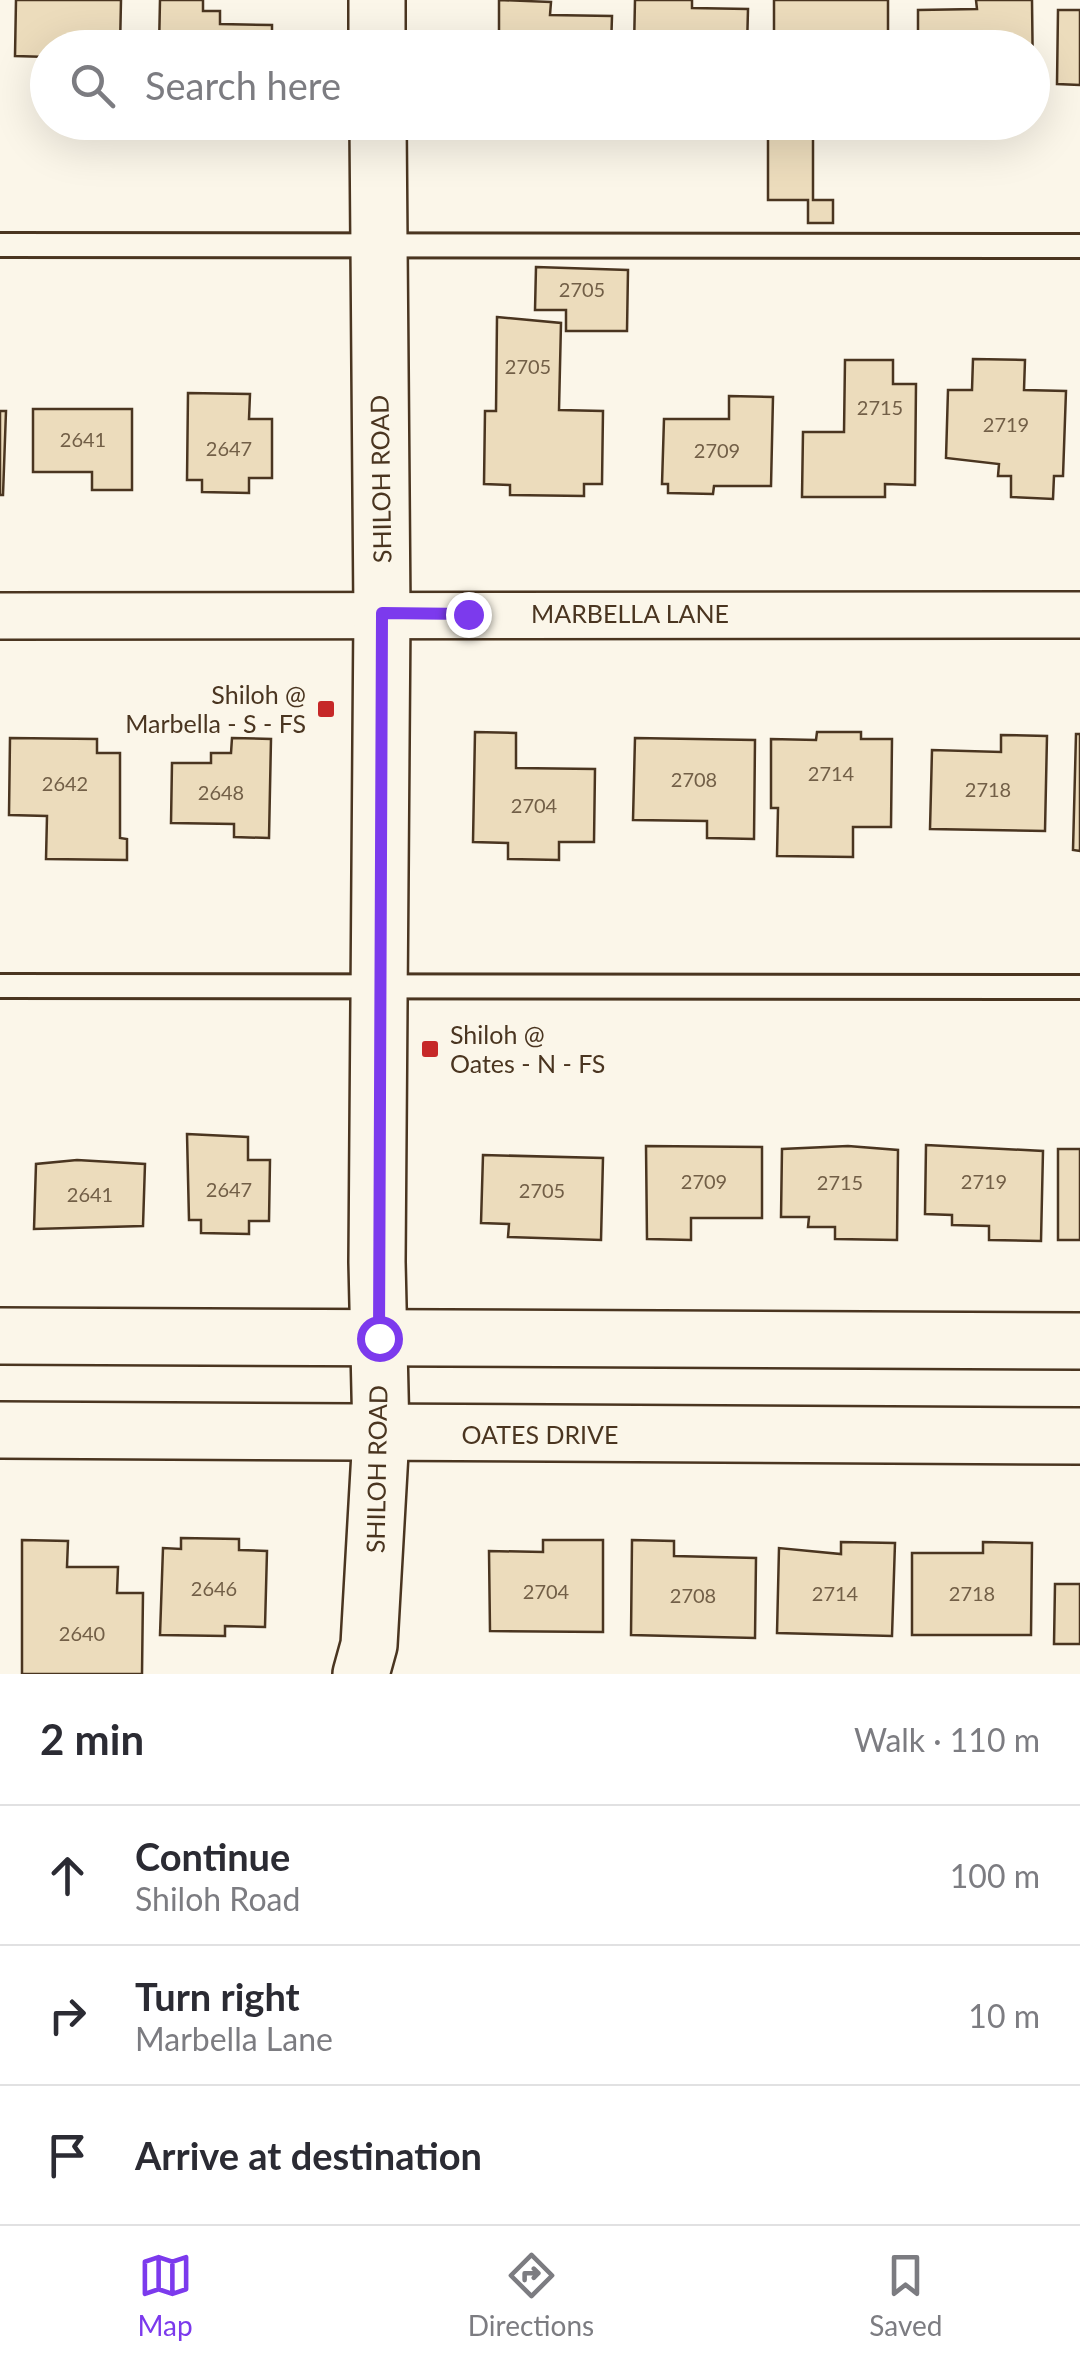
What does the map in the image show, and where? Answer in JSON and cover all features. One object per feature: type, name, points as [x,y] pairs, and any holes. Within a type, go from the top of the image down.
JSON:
[{"type":"main road","points":[[377,0],[377,30]]},
{"type":"main road","name":"SHILOH ROAD","points":[[361,1674],[369,1644],[382,1435],[378,140]]},
{"type":"main road","points":[[0,1336],[1080,1341]]},
{"type":"main road","name":"OATES DRIVE","points":[[0,1430],[1080,1436]]},
{"type":"street","name":"MARBELLA LANE","points":[[0,616],[1080,615]]},
{"type":"lane","points":[[0,245],[1080,246]]},
{"type":"lane","points":[[0,986],[1080,987]]},
{"type":"building","points":[[16,0],[121,0],[120,30],[30,30],[30,56],[15,56]]},
{"type":"building","points":[[160,0],[203,0],[203,11],[220,11],[220,24],[272,25],[272,30],[159,30]]},
{"type":"building","points":[[499,0],[551,2],[550,15],[612,16],[612,30],[499,30]]},
{"type":"building","points":[[635,0],[692,0],[692,8],[748,9],[747,30],[634,30]]},
{"type":"building","points":[[774,0],[888,0],[888,30],[774,30]]},
{"type":"building","points":[[976,0],[1032,0],[1032,30],[918,30],[918,10],[977,9]]},
{"type":"building","points":[[1058,10],[1080,10],[1080,85],[1057,84]]},
{"type":"building","points":[[768,140],[813,140],[813,200],[833,200],[833,223],[808,223],[808,200],[768,200]]},
{"type":"building","points":[[536,267],[628,270],[627,331],[566,331],[566,310],[535,310]]},
{"type":"building","points":[[497,317],[561,323],[559,410],[603,411],[602,484],[584,484],[584,496],[510,495],[510,485],[484,484],[485,411],[496,411]]},
{"type":"building","points":[[973,359],[1025,360],[1024,390],[1066,391],[1063,476],[1054,476],[1053,499],[1011,497],[1011,476],[998,476],[999,464],[946,458],[948,390],[972,390]]},
{"type":"building","points":[[845,360],[893,360],[893,384],[916,384],[915,485],[885,484],[885,497],[802,497],[803,432],[844,432]]},
{"type":"building","points":[[188,393],[250,394],[249,419],[272,419],[272,478],[249,478],[249,493],[202,492],[202,480],[187,480]]},
{"type":"building","points":[[729,396],[773,397],[771,486],[714,486],[713,494],[668,493],[668,484],[662,484],[664,419],[729,419]]},
{"type":"building","points":[[33,409],[132,409],[132,490],[92,490],[92,472],[33,472]]},
{"type":"building","points":[[0,411],[6,411],[3,495],[0,495]]},
{"type":"building","points":[[475,732],[516,733],[516,768],[595,769],[594,842],[559,842],[559,860],[508,859],[508,843],[473,842]]},
{"type":"building","points":[[817,732],[861,732],[861,739],[892,739],[891,827],[853,827],[853,857],[777,856],[778,808],[771,808],[771,739],[816,740]]},
{"type":"building","points":[[1076,734],[1080,734],[1080,851],[1073,850]]},
{"type":"building","points":[[1001,735],[1047,736],[1045,831],[930,829],[932,750],[1001,752]]},
{"type":"building","points":[[10,738],[97,739],[97,753],[120,753],[120,838],[127,839],[127,860],[46,859],[47,816],[9,815]]},
{"type":"building","points":[[232,738],[271,739],[269,838],[234,837],[234,824],[171,823],[172,763],[211,763],[211,753],[231,753]]},
{"type":"building","points":[[635,738],[755,740],[754,839],[707,838],[707,821],[633,820]]},
{"type":"building","points":[[187,1134],[248,1137],[248,1160],[270,1160],[269,1221],[249,1221],[249,1234],[201,1233],[201,1220],[189,1220]]},
{"type":"building","points":[[926,1145],[1043,1151],[1041,1241],[989,1240],[989,1226],[952,1225],[952,1215],[925,1214]]},
{"type":"building","points":[[646,1146],[762,1147],[762,1218],[691,1218],[691,1240],[647,1239]]},
{"type":"building","points":[[848,1146],[898,1150],[897,1240],[835,1239],[835,1227],[808,1227],[809,1217],[781,1217],[782,1149]]},
{"type":"building","points":[[1058,1149],[1080,1149],[1080,1240],[1058,1240]]},
{"type":"building","points":[[483,1155],[603,1158],[601,1240],[508,1237],[509,1224],[481,1223]]},
{"type":"building","points":[[77,1160],[145,1164],[143,1226],[34,1229],[36,1164]]},
{"type":"building","points":[[181,1538],[239,1539],[239,1550],[267,1551],[265,1627],[225,1626],[225,1636],[160,1635],[163,1548],[181,1549]]},
{"type":"building","points":[[22,1540],[68,1541],[67,1567],[118,1567],[117,1593],[143,1593],[142,1674],[22,1674]]},
{"type":"building","points":[[543,1540],[603,1540],[603,1632],[490,1631],[489,1551],[543,1552]]},
{"type":"building","points":[[632,1540],[674,1541],[674,1556],[756,1558],[755,1638],[631,1635]]},
{"type":"building","points":[[841,1542],[895,1543],[892,1636],[777,1633],[779,1548],[841,1554]]},
{"type":"building","points":[[983,1542],[1032,1543],[1031,1635],[912,1635],[912,1553],[983,1553]]},
{"type":"building","points":[[1055,1584],[1080,1584],[1080,1644],[1054,1644]]},
{"type":"place","name":"Shiloh @ Marbella - S - FS","points":[[326,709]]},
{"type":"place","name":"Shiloh @ Oates - N - FS","points":[[430,1049]]},
{"type":"route","points":[[379,1338],[376,1262],[382,613],[468,614]]}]
